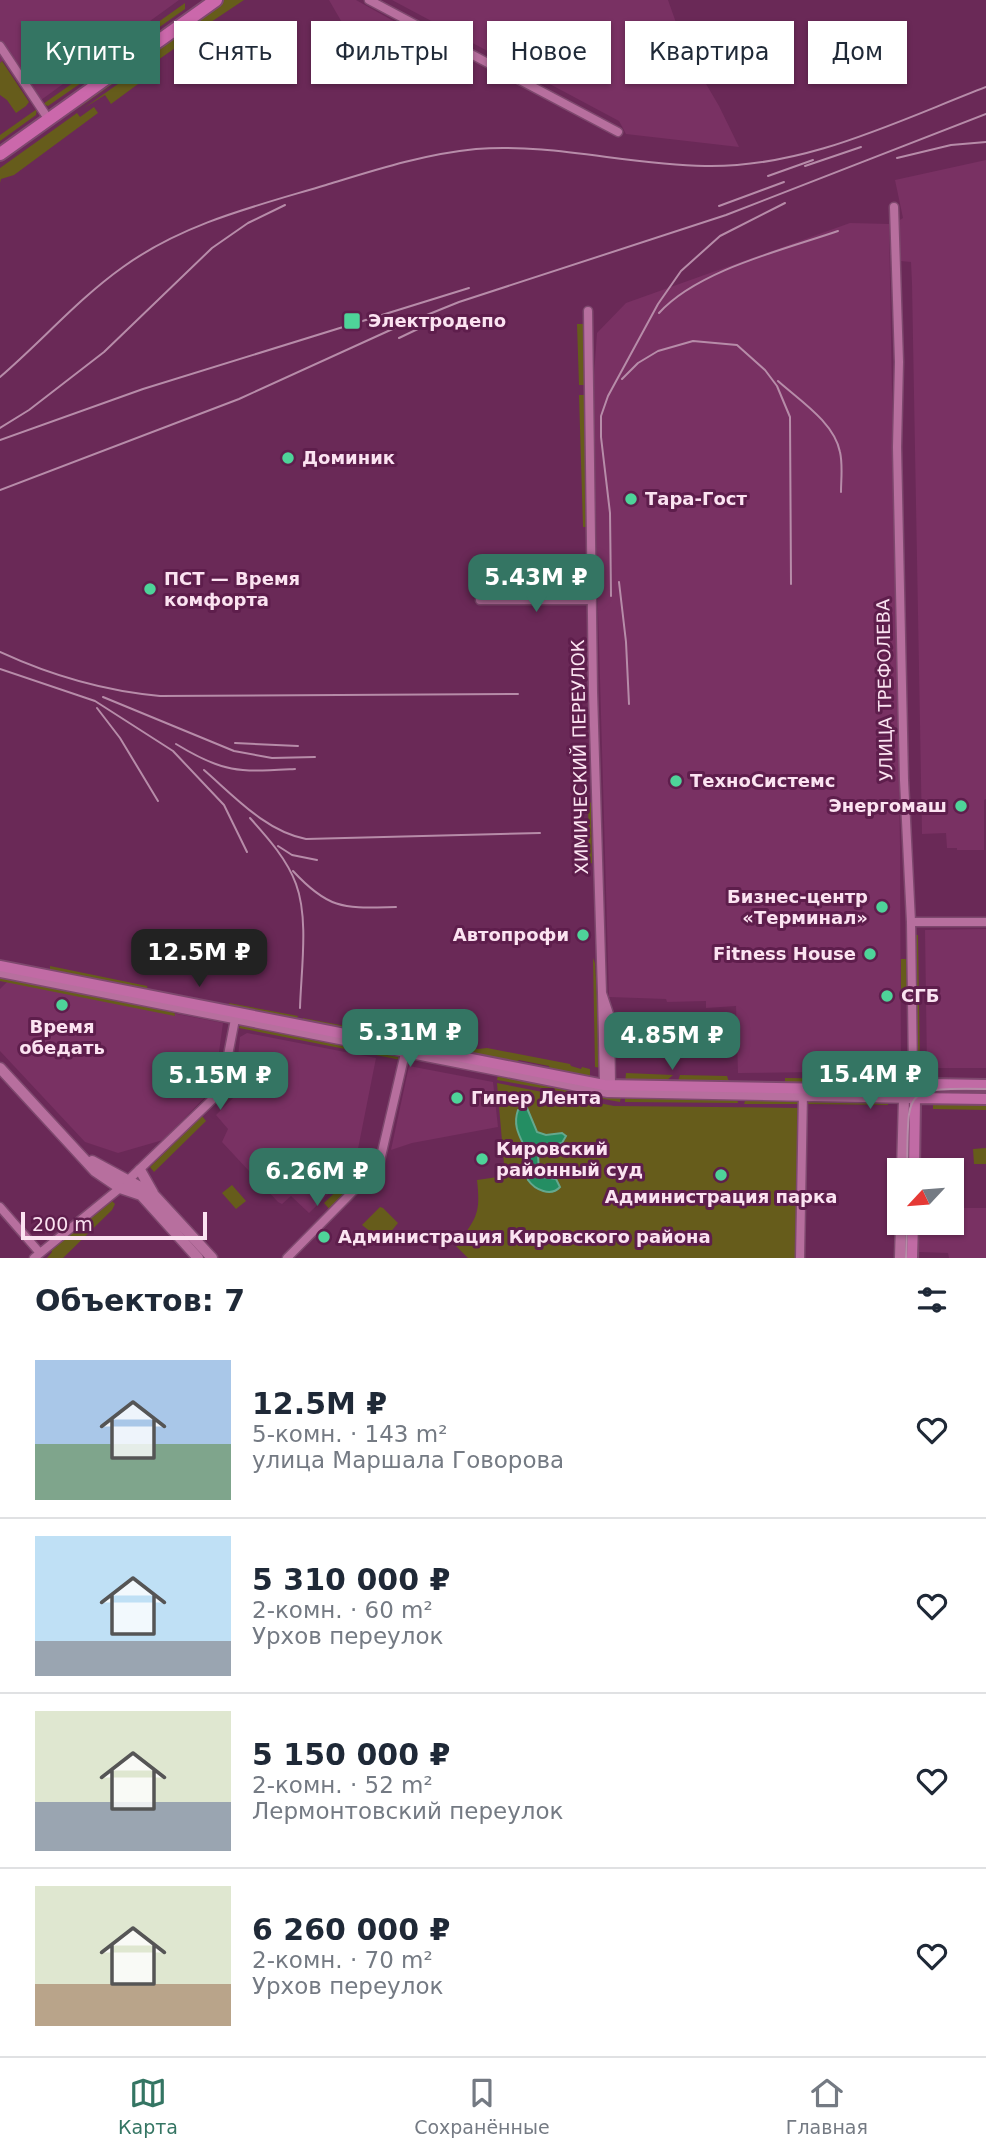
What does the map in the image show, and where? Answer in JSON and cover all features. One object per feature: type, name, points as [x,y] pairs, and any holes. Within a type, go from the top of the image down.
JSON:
[{"type":"main road","points":[[0,146],[205,0]]},
{"type":"main road","points":[[0,154],[216,0]]},
{"type":"main road","points":[[0,966],[235,1016],[607,1088],[803,1092],[986,1085]]},
{"type":"main road","points":[[909,1098],[986,1099]]},
{"type":"main road","name":"УЛИЦА ТРЕФОЛЕВА","points":[[909,1098],[913,1158]]},
{"type":"main road","points":[[912,1258],[913,1236]]},
{"type":"street","points":[[369,0],[618,132]]},
{"type":"street","points":[[0,46],[46,114]]},
{"type":"street","name":"УЛИЦА ТРЕФОЛЕВА","points":[[894,207],[899,362],[898,462],[904,780],[911,922],[913,1072],[903,1158]]},
{"type":"street","name":"ХИМИЧЕСКИЙ ПЕРЕУЛОК","points":[[587,311],[602,993],[610,1017],[607,1088]]},
{"type":"street","points":[[480,600],[592,600]]},
{"type":"street","points":[[911,922],[986,922]]},
{"type":"street","points":[[0,972],[235,1016],[220,1091],[130,1180],[37,1255],[0,1207]]},
{"type":"street","points":[[287,1258],[379,1166],[406,1049]]},
{"type":"street","points":[[0,1068],[96,1171],[120,1188],[141,1195],[149,1201],[198,1258]]},
{"type":"street","points":[[800,1258],[803,1092],[909,1098]]},
{"type":"street","points":[[78,1152],[153,1194]]},
{"type":"street","points":[[140,1170],[153,1194],[212,1258]]},
{"type":"street","points":[[900,1258],[901,1236]]},
{"type":"shaded area","points":[[0,0],[179,0],[150,21],[21,21],[21,69],[12,55],[0,63]]},
{"type":"shaded area","points":[[224,0],[244,0],[212,21],[196,20]]},
{"type":"shaded area","points":[[329,0],[356,0],[394,21],[341,21]]},
{"type":"shaded area","points":[[392,0],[668,0],[675,21],[625,21],[625,84],[706,84],[739,147],[626,134],[619,121],[550,84],[611,84],[611,21],[487,21],[487,51],[473,43],[473,21],[431,21]]},
{"type":"shaded area","points":[[185,3],[185,9],[160,27],[160,21]]},
{"type":"shaded area","points":[[174,37],[174,49],[160,59],[160,47]]},
{"type":"shaded area","points":[[2,61],[29,102],[16,113],[0,95]]},
{"type":"shaded area","points":[[31,84],[63,84],[41,100]]},
{"type":"shaded area","points":[[71,84],[80,84],[48,106],[43,104]]},
{"type":"shaded area","points":[[106,84],[113,84],[80,107],[79,103]]},
{"type":"shaded area","points":[[118,84],[138,84],[111,104],[105,95],[84,108]]},
{"type":"shaded area","points":[[94,107],[98,113],[14,175],[1,179],[0,183],[0,168],[77,113],[80,117]]},
{"type":"shaded area","points":[[37,109],[36,115],[0,141],[0,135]]},
{"type":"shaded area","points":[[986,160],[984,850],[957,850],[947,848],[946,833],[922,834],[912,284],[911,262],[900,261],[898,221],[903,218],[895,180]]},
{"type":"shaded area","points":[[850,223],[889,224],[900,845],[901,1071],[738,1073],[736,1006],[706,1008],[706,1001],[667,1002],[666,999],[609,997],[597,572],[594,375],[597,333],[626,303]]},
{"type":"shaded area","points":[[577,324],[583,324],[585,385],[579,385]]},
{"type":"shaded area","points":[[579,395],[585,395],[587,527],[583,527]]},
{"type":"shaded area","points":[[588,800],[591,803],[592,863],[589,864]]},
{"type":"shaded area","points":[[986,929],[986,1068],[927,1068],[925,930]]},
{"type":"shaded area","points":[[915,935],[918,935],[920,1070],[917,1070]]},
{"type":"shaded area","points":[[593,958],[595,963],[601,1068],[595,1067]]},
{"type":"shaded area","points":[[901,959],[907,959],[908,993],[904,995],[904,1002],[901,1002]]},
{"type":"shaded area","points":[[50,966],[147,986],[148,990],[50,972]]},
{"type":"shaded area","points":[[0,976],[174,1010],[175,1016],[0,981]]},
{"type":"shaded area","points":[[8,981],[223,1023],[214,1088],[163,1140],[118,1153],[85,1142],[0,1051],[0,989]]},
{"type":"shaded area","points":[[229,1003],[298,1016],[295,1021],[230,1008]]},
{"type":"shaded area","points":[[303,1018],[351,1027],[352,1024],[369,1027],[368,1033],[303,1022]]},
{"type":"shaded area","points":[[241,1024],[397,1054],[401,1060],[239,1028]]},
{"type":"shaded area","points":[[375,1029],[421,1038],[419,1045],[374,1037]]},
{"type":"shaded area","points":[[247,1033],[376,1058],[354,1169],[309,1213],[291,1196],[282,1204],[278,1202],[222,1142],[228,1129],[216,1115],[234,1097],[240,1037]]},
{"type":"shaded area","points":[[424,1039],[570,1064],[581,1069],[590,1069],[590,1078],[550,1071],[549,1066],[519,1060],[514,1064],[423,1046]]},
{"type":"shaded area","points":[[409,1066],[493,1082],[498,1127],[412,1143],[391,1150]]},
{"type":"shaded area","points":[[231,1067],[237,1067],[232,1095],[220,1107],[216,1103],[226,1092]]},
{"type":"shaded area","points":[[626,1073],[673,1075],[665,1082],[625,1083]]},
{"type":"shaded area","points":[[498,1075],[621,1097],[620,1102],[497,1080]]},
{"type":"shaded area","points":[[680,1075],[727,1076],[729,1082],[680,1083]]},
{"type":"shaded area","points":[[785,1078],[854,1079],[857,1084],[785,1083]]},
{"type":"shaded area","points":[[497,1083],[614,1106],[799,1108],[796,1258],[468,1258],[456,1246],[475,1216],[478,1201],[477,1180],[505,1176]]},
{"type":"shaded area","points":[[625,1097],[737,1098],[738,1103],[625,1102]]},
{"type":"shaded area","points":[[746,1098],[799,1099],[800,1104],[744,1104]]},
{"type":"shaded area","points":[[888,1100],[888,1105],[807,1104],[807,1101]]},
{"type":"shaded area","points":[[933,1103],[986,1104],[986,1110],[933,1109]]},
{"type":"shaded area","points":[[527,1108],[537,1132],[546,1135],[562,1133],[566,1136],[562,1143],[542,1148],[538,1153],[539,1174],[556,1179],[560,1187],[552,1192],[535,1187],[528,1180],[528,1155],[516,1122],[518,1110]]},
{"type":"shaded area","points":[[202,1116],[206,1121],[154,1172],[150,1167]]},
{"type":"shaded area","points":[[986,1148],[986,1164],[974,1164],[973,1149]]},
{"type":"shaded area","points":[[348,1180],[355,1188],[331,1211],[324,1203]]},
{"type":"shaded area","points":[[232,1185],[246,1201],[236,1209],[222,1193]]},
{"type":"shaded area","points":[[112,1201],[115,1204],[112,1210],[63,1258],[47,1258],[51,1250]]},
{"type":"shaded area","points":[[380,1207],[398,1223],[385,1239],[381,1240],[362,1225]]},
{"type":"shaded area","points":[[964,1208],[986,1208],[986,1258],[949,1258],[948,1253],[919,1252],[920,1236],[964,1236]]},
{"type":"tram line","points":[[907,1158],[908,1123],[910,1108],[915,1098],[938,1090],[986,1089]]},
{"type":"tram line","points":[[906,1258],[907,1236]]},
{"type":"railway","points":[[0,377],[91,293],[146,252],[196,227],[273,200],[400,163],[476,149],[562,151],[676,165],[742,165],[814,151],[849,140],[986,87]]},
{"type":"railway","points":[[0,490],[239,399],[397,327],[459,302],[726,215],[986,114]]},
{"type":"railway","points":[[897,158],[951,145],[986,142]]},
{"type":"railway","points":[[805,166],[861,147]]},
{"type":"railway","points":[[768,176],[813,160]]},
{"type":"railway","points":[[719,206],[784,182]]},
{"type":"railway","points":[[611,596],[610,513],[601,437],[601,416],[608,396],[658,304],[681,271],[720,236],[785,203]]},
{"type":"railway","points":[[0,428],[29,410],[104,352],[212,248],[248,223],[285,205]]},
{"type":"railway","points":[[659,313],[676,298],[718,273],[838,231]]},
{"type":"railway","points":[[0,440],[143,389],[469,288]]},
{"type":"railway","points":[[399,338],[422,327]]},
{"type":"railway","points":[[622,379],[638,363],[658,351],[693,341],[737,345],[765,370],[777,386],[790,417],[791,584]]},
{"type":"railway","points":[[778,381],[815,412],[831,431],[841,457],[841,492]]},
{"type":"railway","points":[[619,582],[629,704]]},
{"type":"railway","points":[[0,652],[78,681],[160,696],[518,694]]},
{"type":"railway","points":[[0,669],[95,701],[173,751],[224,805],[247,852]]},
{"type":"railway","points":[[103,697],[234,751],[272,758],[315,757]]},
{"type":"railway","points":[[97,708],[120,738],[158,801]]},
{"type":"railway","points":[[235,743],[298,746]]},
{"type":"railway","points":[[176,744],[208,761],[233,769],[295,769]]},
{"type":"railway","points":[[204,770],[264,821],[291,835],[306,839],[540,833]]},
{"type":"railway","points":[[250,818],[287,866],[300,898],[303,929],[300,1008]]},
{"type":"railway","points":[[278,846],[292,855],[317,860]]},
{"type":"railway","points":[[293,871],[318,894],[339,904],[351,907],[396,907]]},
{"type":"place","name":"Электродепо","points":[[352,321]]},
{"type":"place","name":"Доминик","points":[[288,458]]},
{"type":"place","name":"Тара-Гост","points":[[631,499]]},
{"type":"place","name":"ПСТ — Время комфорта","points":[[150,589]]},
{"type":"place","name":"ТехноСистемс","points":[[676,781]]},
{"type":"place","name":"Энергомаш","points":[[961,806]]},
{"type":"place","name":"Бизнес-центр «Терминал»","points":[[882,907]]},
{"type":"place","name":"Автопрофи","points":[[583,935]]},
{"type":"place","name":"Fitness House","points":[[870,954]]},
{"type":"place","name":"СГБ","points":[[887,996]]},
{"type":"place","name":"Время обедать","points":[[62,1005]]},
{"type":"place","name":"Гипер Лента","points":[[457,1098]]},
{"type":"place","name":"Кировский районный суд","points":[[482,1159]]},
{"type":"place","name":"Администрация парка","points":[[721,1175]]},
{"type":"place","name":"Администрация Кировского района","points":[[324,1237]]}]
